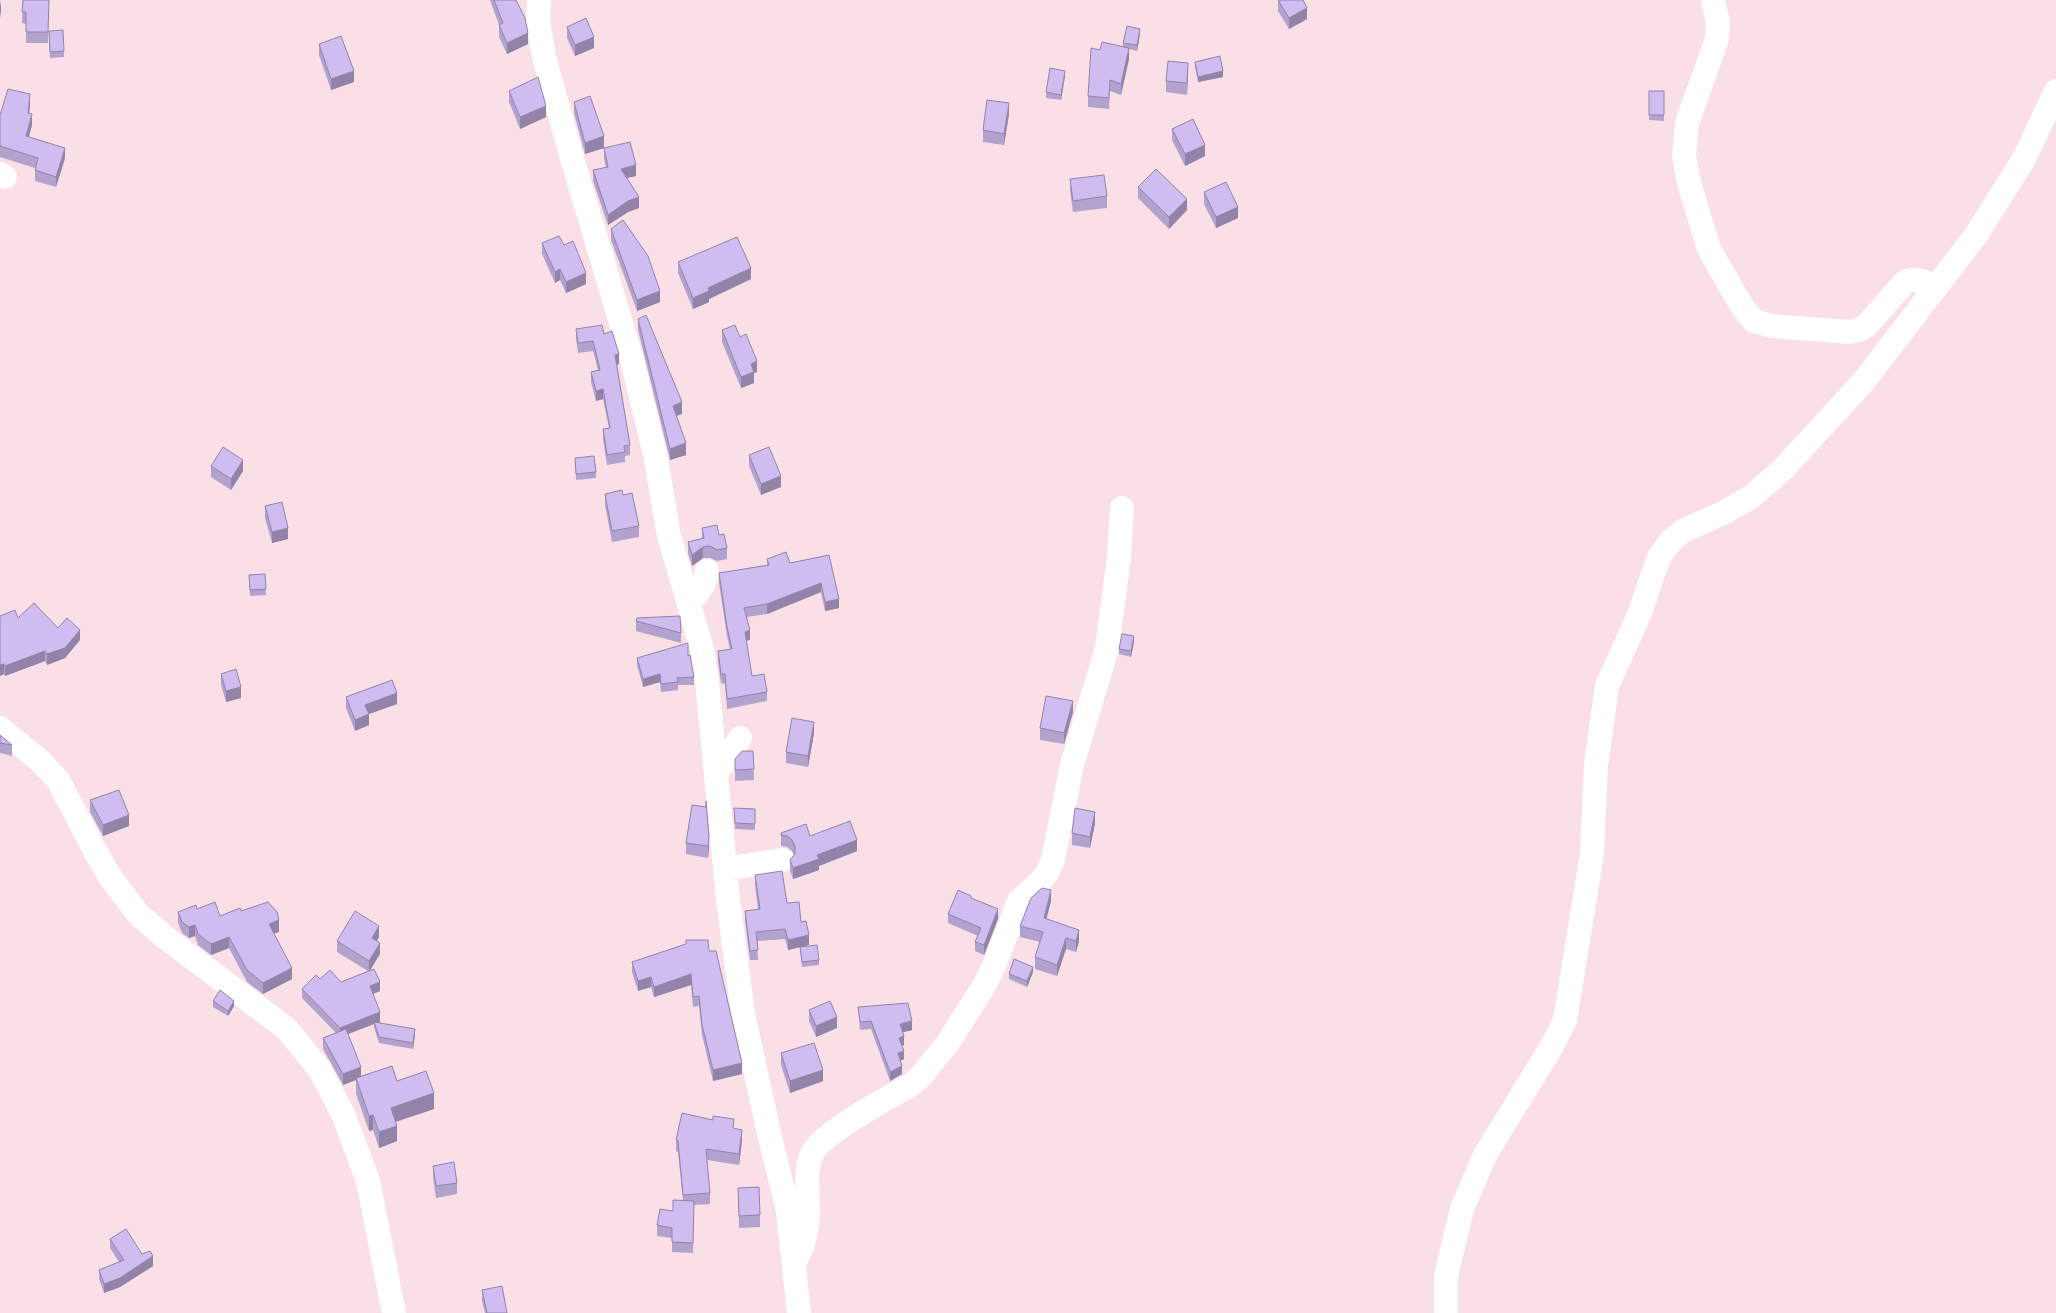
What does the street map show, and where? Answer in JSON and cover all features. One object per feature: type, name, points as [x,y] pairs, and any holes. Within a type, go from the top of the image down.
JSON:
[{"type":"street","points":[[539,0],[538,21],[544,57],[632,360],[655,454],[669,536],[702,649],[707,681],[725,868],[743,1014],[788,1211],[799,1313]]},
{"type":"street","points":[[1713,0],[1718,23],[1717,38],[1687,123],[1684,155],[1689,183],[1710,249],[1743,308],[1754,321],[1772,326],[1849,332],[1859,330],[1867,325],[1905,282],[1916,279],[1936,287]]},
{"type":"street","points":[[1446,1313],[1446,1276],[1462,1209],[1485,1155],[1552,1046],[1565,1020],[1592,854],[1596,766],[1607,686],[1639,615],[1658,557],[1671,541],[1683,531],[1725,512],[1751,497],[1782,470],[1864,381],[1976,235],[2024,159],[2056,92]]},
{"type":"street","points":[[794,1264],[804,1246],[808,1225],[807,1167],[813,1151],[830,1135],[911,1085],[922,1075],[947,1044],[984,986],[994,966],[1019,901],[1043,878],[1053,860],[1072,765],[1107,648],[1119,557],[1122,508]]},
{"type":"street","points":[[689,602],[702,589],[707,570]]},
{"type":"street","points":[[0,728],[41,762],[58,780],[98,856],[139,915],[166,938],[287,1029],[320,1070],[343,1114],[368,1182],[394,1313]]},
{"type":"street","points":[[716,773],[740,738]]},
{"type":"street","points":[[725,868],[782,860]]},
{"type":"building","points":[[23,0],[49,0],[48,32],[26,32],[26,12],[22,12]]},
{"type":"building","points":[[494,0],[516,0],[525,18],[528,33],[507,43],[499,25],[503,23]]},
{"type":"building","points":[[1278,0],[1303,0],[1307,8],[1289,18]]},
{"type":"building","points":[[586,18],[594,37],[575,45],[567,27]]},
{"type":"building","points":[[1127,26],[1140,29],[1137,45],[1123,43]]},
{"type":"building","points":[[63,30],[64,51],[50,52],[49,31]]},
{"type":"building","points":[[341,36],[354,71],[331,79],[319,44]]},
{"type":"building","points":[[1102,42],[1129,48],[1121,84],[1110,80],[1109,98],[1088,96],[1091,48],[1100,50]]},
{"type":"building","points":[[1220,56],[1223,71],[1198,77],[1195,62]]},
{"type":"building","points":[[1168,61],[1188,63],[1187,83],[1166,81]]},
{"type":"building","points":[[1050,68],[1065,71],[1061,95],[1046,92]]},
{"type":"building","points":[[538,77],[546,106],[520,117],[509,91]]},
{"type":"building","points":[[8,89],[30,94],[28,113],[32,114],[26,136],[65,148],[56,177],[35,170],[38,158],[0,146],[0,115]]},
{"type":"building","points":[[1649,91],[1664,91],[1664,115],[1649,115]]},
{"type":"building","points":[[590,96],[604,136],[585,143],[574,102]]},
{"type":"building","points":[[987,100],[1009,103],[1004,134],[983,130]]},
{"type":"building","points":[[1193,119],[1205,145],[1185,154],[1172,129]]},
{"type":"building","points":[[630,142],[636,165],[621,169],[639,197],[628,201],[608,215],[593,170],[608,167],[604,148]]},
{"type":"building","points":[[1156,169],[1187,199],[1169,217],[1138,187]]},
{"type":"building","points":[[1104,175],[1107,196],[1073,201],[1070,179]]},
{"type":"building","points":[[1226,182],[1238,207],[1216,217],[1204,192]]},
{"type":"building","points":[[623,220],[648,256],[660,291],[637,300],[611,229]]},
{"type":"building","points":[[559,236],[564,245],[573,241],[586,273],[566,282],[560,269],[555,272],[542,243]]},
{"type":"building","points":[[737,237],[751,268],[708,288],[709,291],[693,298],[678,262]]},
{"type":"building","points":[[646,315],[682,402],[673,406],[686,443],[670,449],[638,319]]},
{"type":"building","points":[[602,325],[604,334],[612,331],[619,354],[615,355],[630,445],[624,446],[625,452],[607,455],[603,429],[610,428],[603,389],[596,391],[591,372],[600,370],[593,341],[578,343],[576,329]]},
{"type":"building","points":[[735,325],[740,337],[746,334],[757,361],[751,364],[754,372],[741,377],[722,330]]},
{"type":"building","points":[[223,447],[243,460],[231,479],[211,466]]},
{"type":"building","points":[[769,447],[781,476],[761,484],[749,455]]},
{"type":"building","points":[[594,456],[596,472],[576,474],[575,458]]},
{"type":"building","points":[[622,490],[623,495],[632,493],[639,526],[612,531],[605,494]]},
{"type":"building","points":[[282,502],[288,528],[272,532],[265,506]]},
{"type":"building","points":[[717,525],[719,535],[724,534],[727,548],[717,550],[710,546],[703,547],[692,555],[688,542],[704,538],[702,528]]},
{"type":"building","points":[[786,552],[790,563],[829,555],[839,599],[825,602],[821,583],[767,604],[744,608],[750,630],[745,632],[752,676],[764,674],[767,692],[727,699],[725,674],[721,674],[718,651],[732,649],[719,573],[769,565],[767,559]]},
{"type":"building","points":[[265,574],[266,589],[250,590],[249,575]]},
{"type":"building","points":[[34,603],[58,628],[67,618],[80,630],[65,648],[47,654],[45,651],[5,666],[4,664],[0,665],[0,616],[15,610],[18,618]]},
{"type":"building","points":[[680,616],[681,633],[636,621],[637,618]]},
{"type":"building","points":[[1122,634],[1134,636],[1131,651],[1119,649]]},
{"type":"building","points":[[688,643],[688,656],[690,655],[694,677],[677,678],[678,682],[661,684],[660,674],[643,679],[637,658]]},
{"type":"building","points":[[236,669],[241,687],[226,691],[221,674]]},
{"type":"building","points":[[392,680],[397,693],[365,705],[369,714],[355,720],[346,697]]},
{"type":"building","points":[[1046,696],[1073,701],[1064,733],[1040,728]]},
{"type":"building","points":[[792,718],[814,722],[808,756],[786,752]]},
{"type":"building","points":[[0,735],[12,745],[0,743]]},
{"type":"building","points":[[742,751],[753,751],[754,769],[735,770],[735,759]]},
{"type":"building","points":[[119,790],[129,815],[103,825],[90,800]]},
{"type":"building","points":[[706,801],[708,846],[686,843],[692,805],[706,807]]},
{"type":"building","points":[[734,808],[755,809],[755,824],[735,823]]},
{"type":"building","points":[[1075,808],[1095,812],[1090,837],[1072,833]]},
{"type":"building","points":[[850,821],[857,840],[817,855],[819,859],[793,868],[790,860],[795,854],[795,846],[792,840],[787,836],[781,835],[781,833],[806,824],[810,836]]},
{"type":"building","points":[[782,871],[787,903],[799,902],[801,922],[806,921],[809,935],[788,940],[785,929],[756,932],[758,950],[750,951],[745,911],[760,909],[755,875]]},
{"type":"building","points":[[1042,888],[1051,890],[1044,918],[1079,930],[1076,941],[1066,938],[1057,965],[1035,957],[1043,932],[1020,926],[1031,898]]},
{"type":"building","points":[[958,890],[971,896],[971,898],[998,909],[984,945],[975,942],[981,928],[948,914]]},
{"type":"building","points":[[215,902],[220,916],[240,908],[241,911],[268,902],[277,912],[279,920],[269,924],[292,968],[263,983],[247,970],[229,937],[211,944],[198,934],[195,925],[189,927],[182,922],[178,912],[196,905],[197,909]]},
{"type":"building","points":[[355,911],[379,926],[372,938],[380,943],[369,961],[337,941]]},
{"type":"building","points":[[686,940],[708,940],[709,951],[716,951],[742,1063],[713,1070],[702,1025],[699,996],[693,997],[691,974],[654,987],[651,977],[638,981],[632,962],[686,944]]},
{"type":"building","points":[[817,945],[819,960],[802,962],[800,947]]},
{"type":"building","points":[[1014,959],[1033,967],[1027,981],[1009,974]]},
{"type":"building","points":[[374,969],[380,982],[370,986],[380,1012],[340,1028],[302,989],[316,975],[320,979],[330,970],[341,982]]},
{"type":"building","points":[[220,990],[234,1001],[228,1011],[213,1001]]},
{"type":"building","points":[[830,1001],[837,1017],[816,1026],[809,1010]]},
{"type":"building","points":[[908,1003],[912,1021],[900,1024],[904,1036],[899,1038],[904,1051],[898,1053],[902,1066],[890,1072],[871,1021],[860,1022],[858,1007]]},
{"type":"building","points":[[374,1022],[415,1029],[413,1043],[379,1037]]},
{"type":"building","points":[[346,1029],[361,1067],[343,1074],[323,1038]]},
{"type":"building","points":[[814,1043],[823,1070],[790,1081],[781,1053]]},
{"type":"building","points":[[392,1066],[397,1081],[426,1071],[434,1093],[391,1108],[397,1126],[379,1132],[373,1115],[369,1116],[356,1078]]},
{"type":"building","points":[[682,1113],[713,1120],[713,1116],[734,1119],[733,1128],[742,1130],[739,1154],[706,1149],[710,1193],[683,1195],[678,1141],[676,1140]]},
{"type":"building","points":[[454,1162],[457,1183],[436,1186],[433,1166]]},
{"type":"building","points":[[759,1187],[760,1215],[739,1216],[738,1188]]},
{"type":"building","points":[[673,1200],[694,1201],[693,1243],[672,1242],[672,1228],[657,1225],[660,1209],[673,1211]]},
{"type":"building","points":[[126,1229],[142,1254],[150,1251],[153,1256],[120,1278],[104,1284],[99,1270],[124,1260],[110,1239]]},
{"type":"building","points":[[502,1286],[507,1313],[487,1313],[482,1290]]}]
